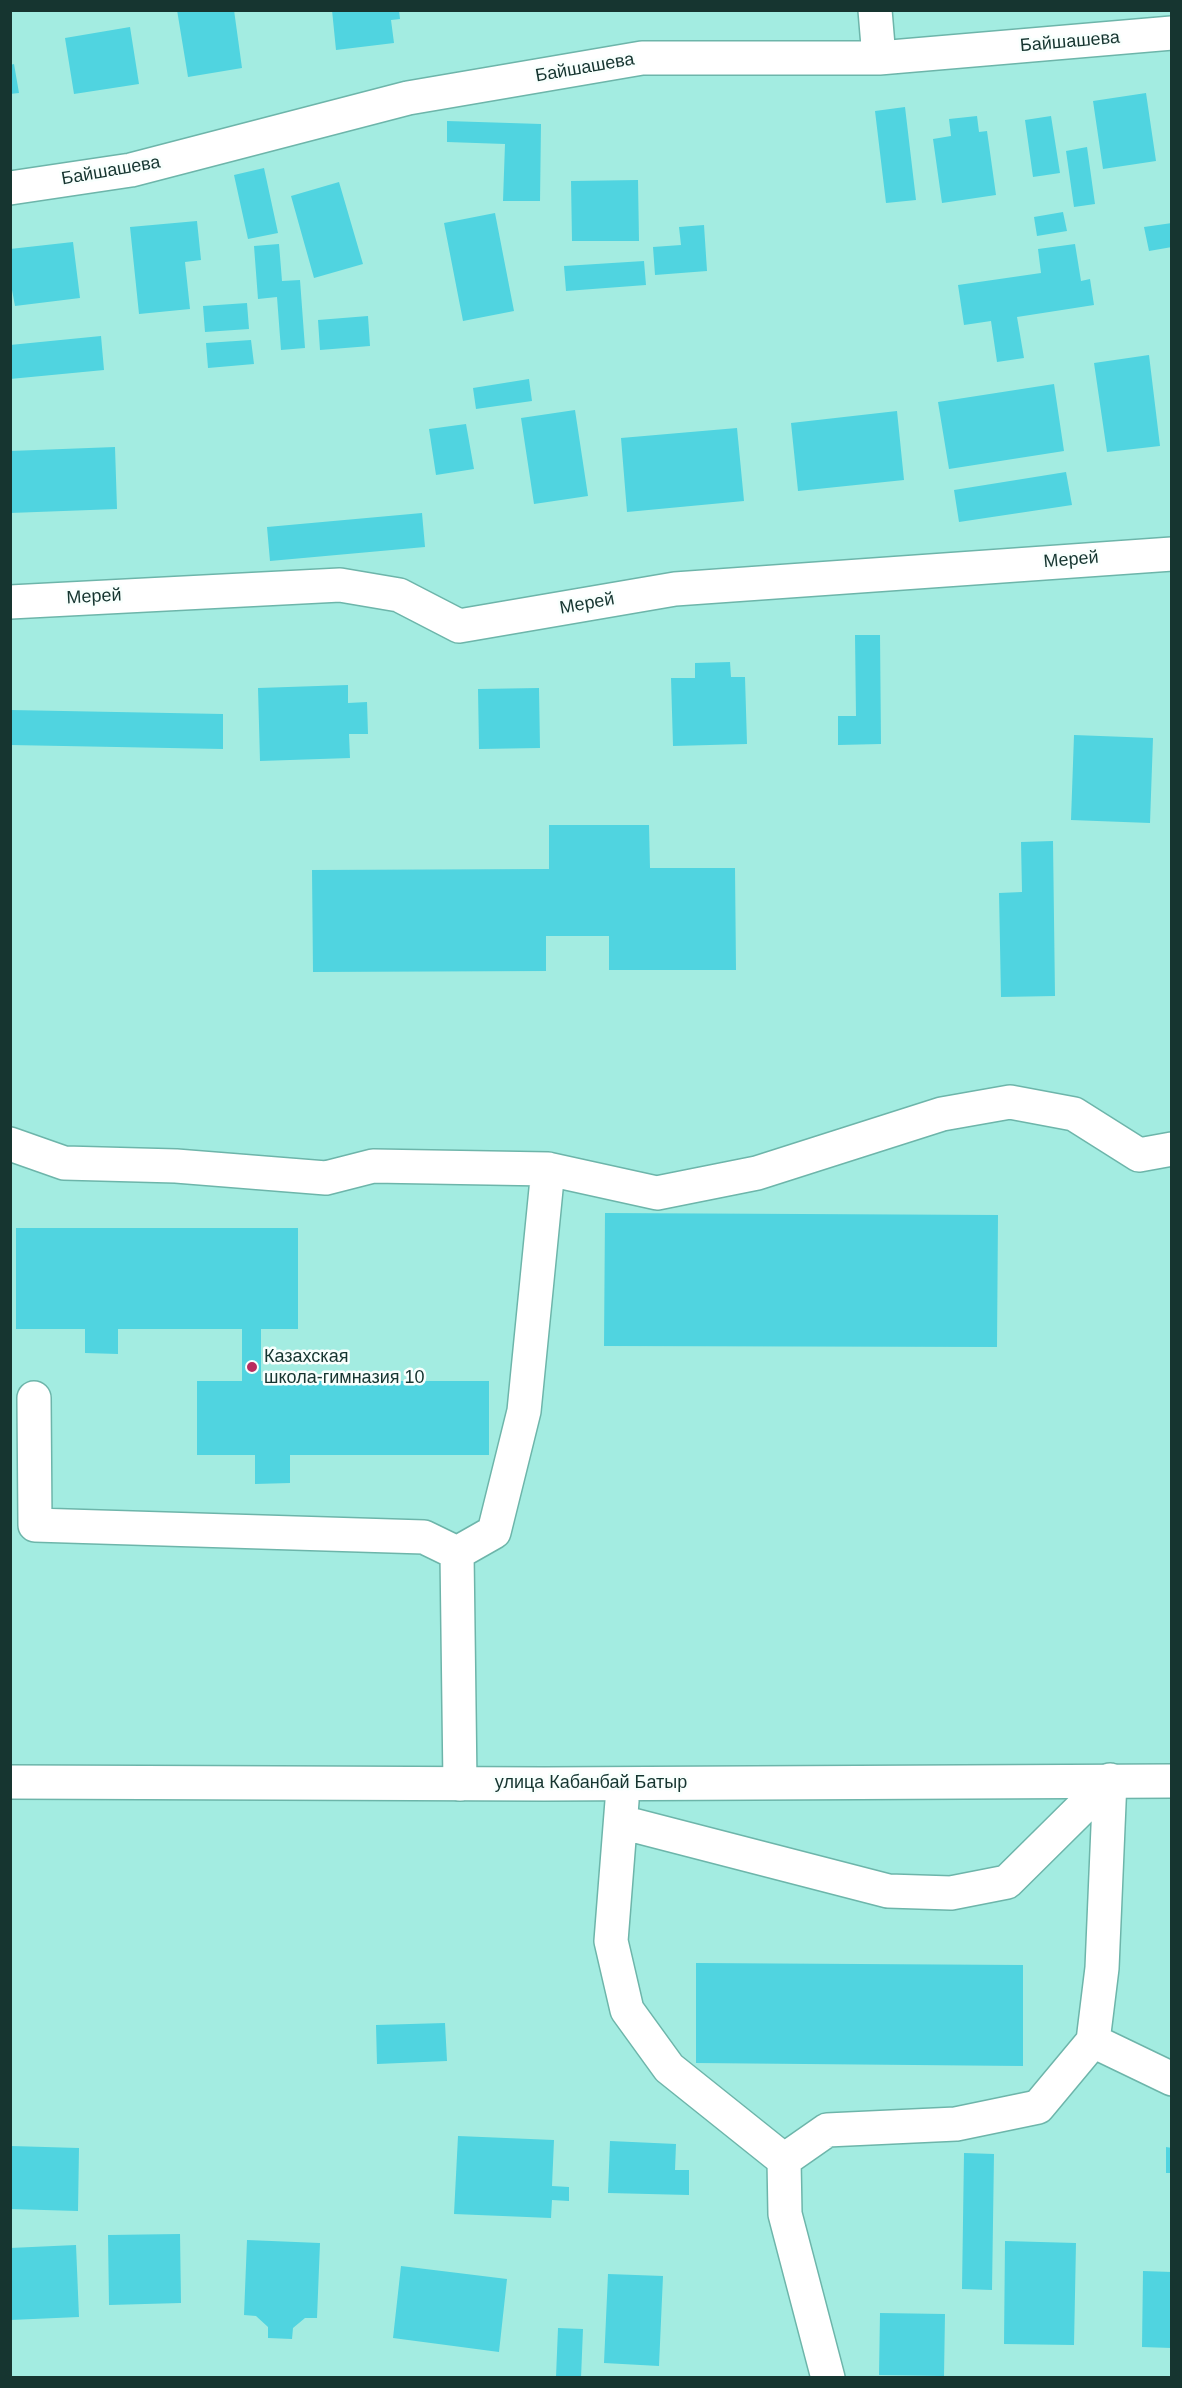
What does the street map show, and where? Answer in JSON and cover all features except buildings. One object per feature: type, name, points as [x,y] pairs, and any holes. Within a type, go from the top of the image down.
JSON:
[{"type":"street","points":[[875,10],[879,58]]},
{"type":"street","name":"Байшашева","points":[[10,188],[131,170],[408,98],[642,58],[879,58],[1172,33]]},
{"type":"street","name":"Мерей","points":[[10,602],[340,585],[399,596],[459,626],[675,589],[1172,554]]},
{"type":"street","points":[[10,1144],[64,1163],[176,1166],[326,1178],[373,1166],[548,1169],[657,1193],[758,1173],[942,1114],[1010,1102],[1074,1114],[1139,1155],[1172,1149]]},
{"type":"street","points":[[457,1553],[494,1532],[524,1411],[548,1169]]},
{"type":"street","points":[[34,1398],[35,1525],[424,1537],[457,1553]]},
{"type":"street","points":[[457,1553],[460,1784]]},
{"type":"street","points":[[621,1822],[888,1892],[951,1893],[1007,1881],[1110,1780]]},
{"type":"street","points":[[784,2160],[827,2130],[956,2124],[1038,2107],[1093,2041],[1102,1968],[1110,1780]]},
{"type":"street","name":"улица Кабанбай Батыр","points":[[10,1782],[460,1784],[1172,1781]]},
{"type":"street","points":[[623,1783],[611,1941],[627,2010],[669,2068],[784,2160]]},
{"type":"street","points":[[1093,2041],[1172,2079]]},
{"type":"street","points":[[784,2160],[785,2214],[828,2378]]},
{"type":"place","name":"Казахская школа-гимназия 10","points":[[252,1367]]}]
